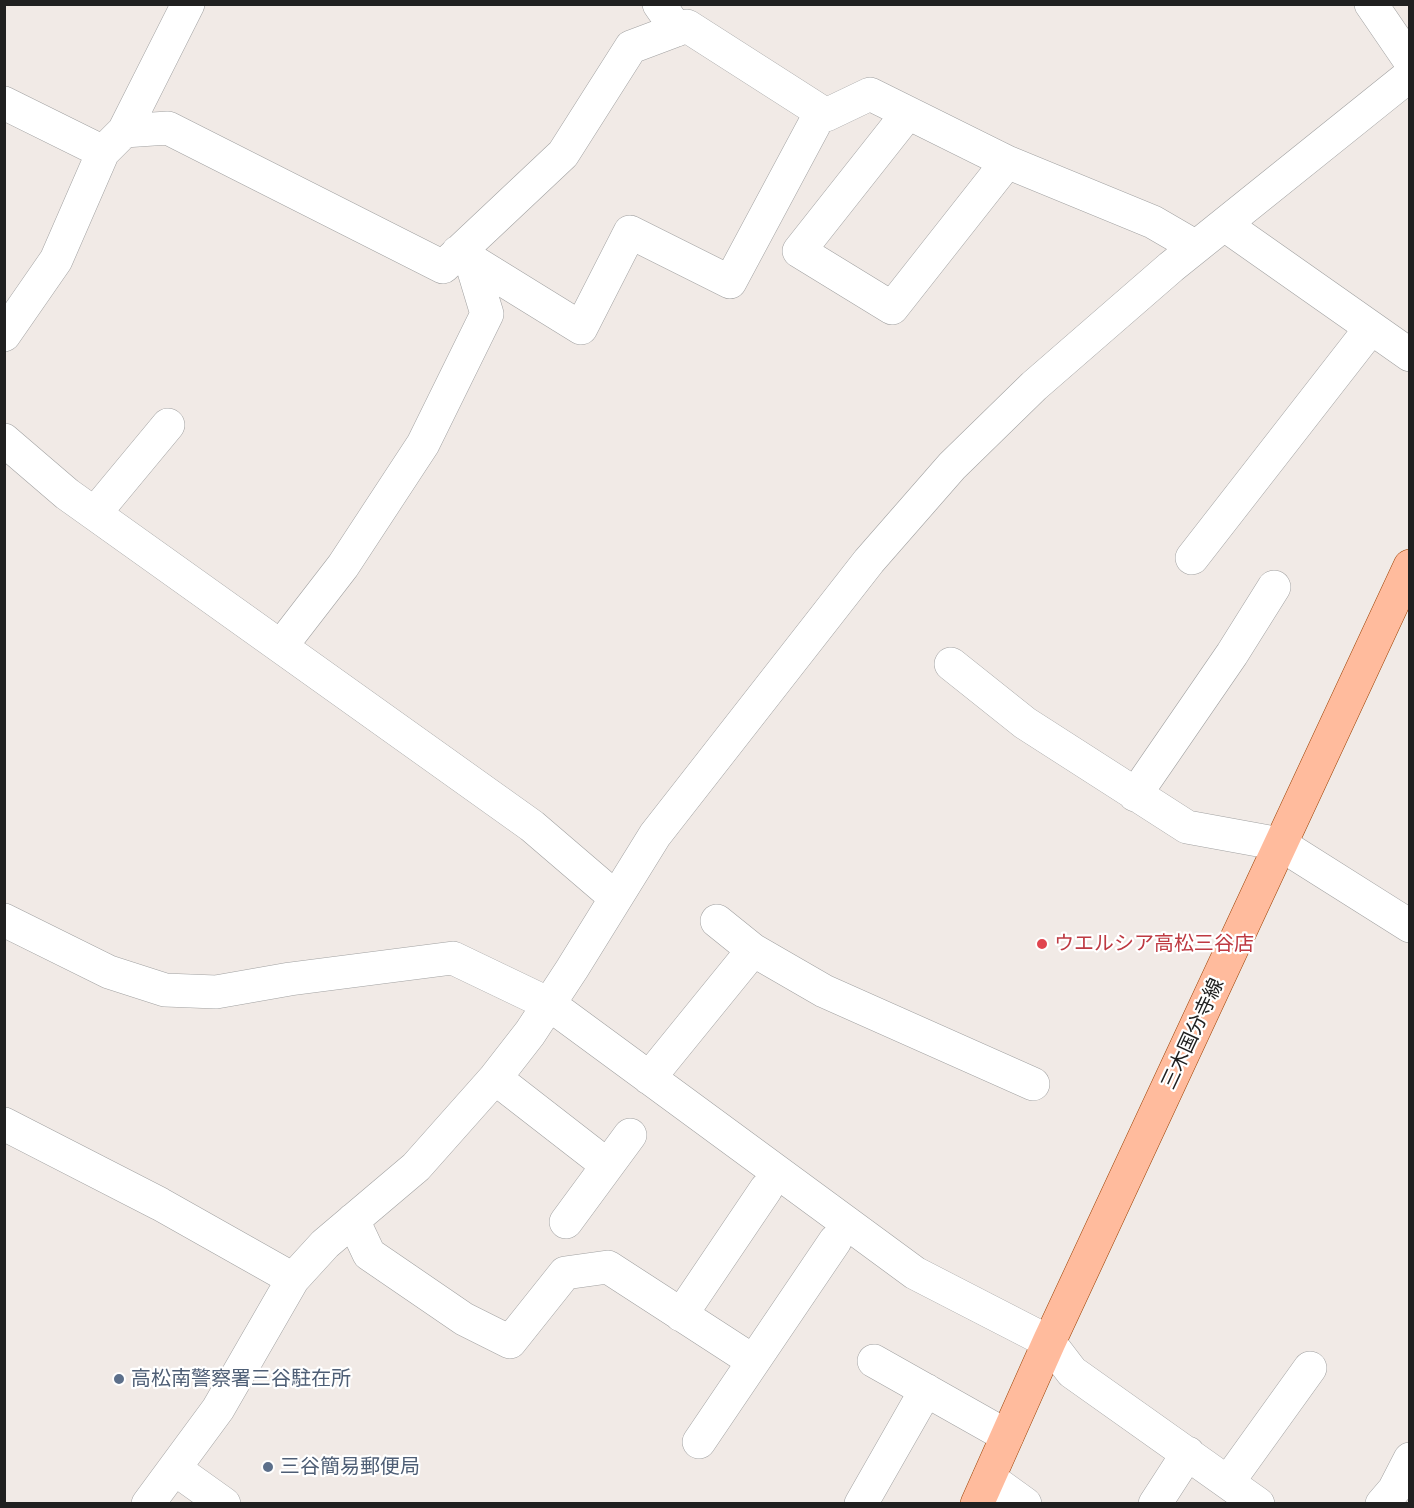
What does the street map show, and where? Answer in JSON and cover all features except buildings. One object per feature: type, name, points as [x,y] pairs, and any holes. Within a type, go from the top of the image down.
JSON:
[{"type":"main road","name":"三木国分寺線","points":[[983,1491],[1049,1342],[1410,566]]},
{"type":"street","points":[[4,335],[56,260],[114,142],[188,4]]},
{"type":"street","points":[[1371,4],[1410,61]]},
{"type":"street","points":[[4,103],[114,142],[168,128],[443,267],[465,257],[563,154],[631,47],[668,17],[826,115],[870,94],[1007,162],[1153,222],[1196,248]]},
{"type":"street","points":[[148,1503],[218,1409],[293,1279],[325,1244],[416,1167],[495,1078],[549,1004],[655,835],[870,561],[952,466],[1034,386],[1196,248],[1410,75]]},
{"type":"street","points":[[465,257],[580,328],[630,232],[730,282],[821,112]]},
{"type":"street","points":[[908,113],[799,251],[892,308],[1007,162]]},
{"type":"street","points":[[1225,225],[1410,355]]},
{"type":"street","points":[[282,645],[343,566],[423,444],[487,314],[465,257]]},
{"type":"street","points":[[1191,558],[1371,328]]},
{"type":"street","points":[[95,513],[168,425]]},
{"type":"street","points":[[4,440],[67,494],[282,645],[397,728],[421,749],[532,826],[616,898]]},
{"type":"street","points":[[1136,795],[1232,654],[1274,587]]},
{"type":"street","points":[[951,664],[1025,723],[1187,827],[1280,844],[1410,926]]},
{"type":"street","points":[[4,920],[109,972],[165,990],[216,992],[290,979],[453,958],[549,1004],[915,1273],[1049,1342],[1072,1372],[1258,1503]]},
{"type":"street","points":[[717,921],[753,950],[824,992],[1034,1084]]},
{"type":"street","points":[[649,1078],[753,950]]},
{"type":"street","points":[[495,1078],[607,1165]]},
{"type":"street","points":[[4,1124],[160,1204],[293,1279]]},
{"type":"street","points":[[566,1222],[630,1135]]},
{"type":"street","points":[[681,1315],[766,1189]]},
{"type":"street","points":[[353,1220],[369,1254],[464,1319],[510,1342],[565,1273],[608,1267],[753,1360]]},
{"type":"street","points":[[699,1442],[835,1241]]},
{"type":"street","points":[[874,1361],[1007,1436]]},
{"type":"street","points":[[1228,1482],[1310,1368]]},
{"type":"street","points":[[861,1503],[926,1390]]},
{"type":"street","points":[[1155,1503],[1188,1454]]},
{"type":"street","points":[[1395,1498],[1410,1459]]},
{"type":"street","points":[[175,1468],[224,1503]]},
{"type":"street","points":[[983,1491],[1025,1503]]},
{"type":"place","name":"ウエルシア高松三谷店","points":[[1042,944]]},
{"type":"place","name":"高松南警察署三谷駐在所","points":[[119,1379]]},
{"type":"place","name":"三谷簡易郵便局","points":[[268,1467]]}]
